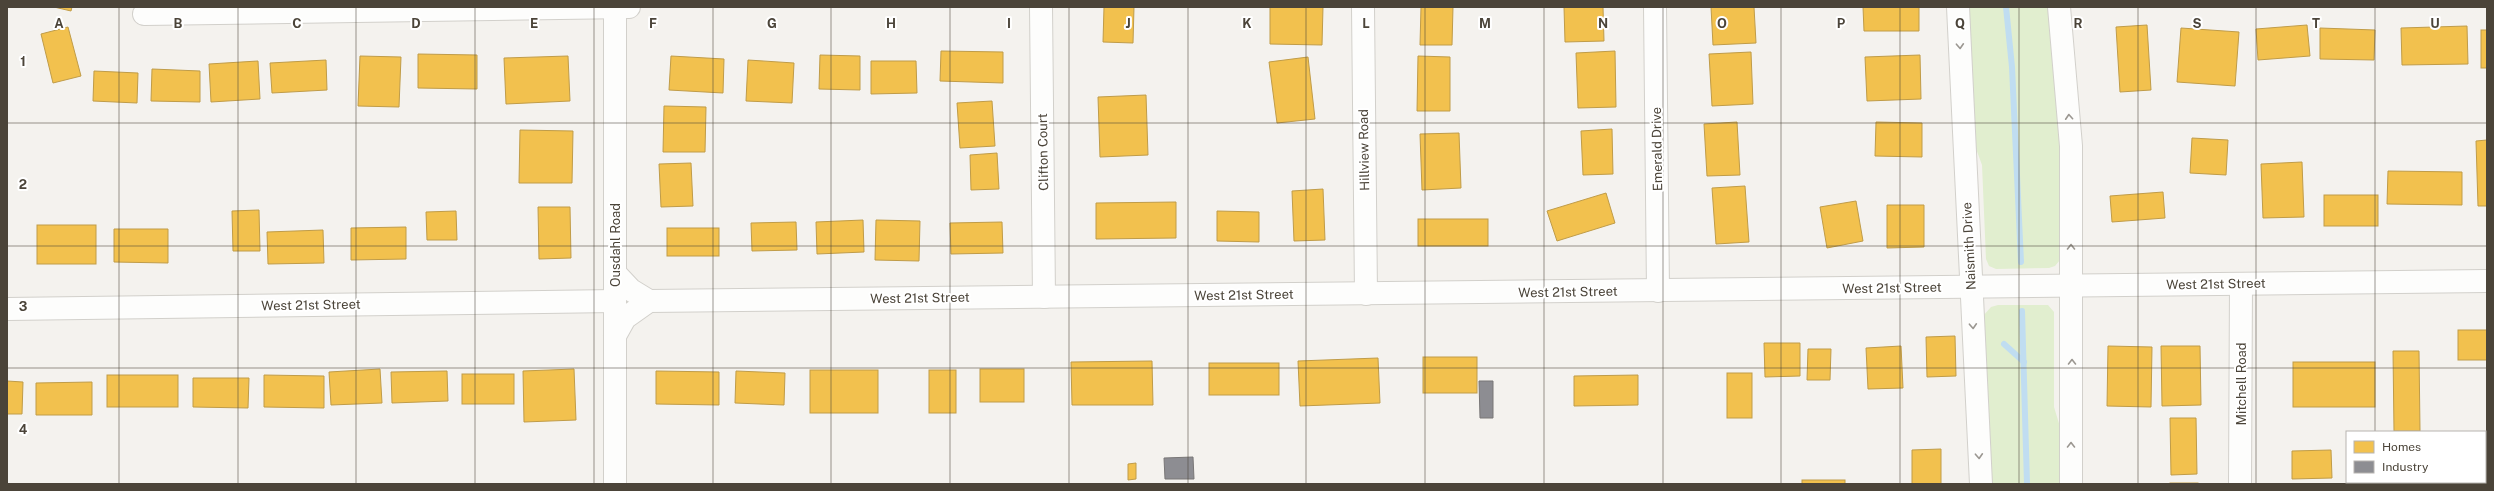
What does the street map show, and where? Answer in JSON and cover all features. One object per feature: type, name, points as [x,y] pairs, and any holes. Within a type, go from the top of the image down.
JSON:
[{"type":"street","name":"Ousdahl Road","points":[[615,484],[616,7]]},
{"type":"street","points":[[144,14],[629,7]]},
{"type":"street","name":"Clifton Court","points":[[1041,7],[1044,297]]},
{"type":"street","name":"Hillview Road","points":[[1362,7],[1366,294]]},
{"type":"street","name":"Emerald Drive","points":[[1655,7],[1658,291]]},
{"type":"street","name":"Naismith Drive","points":[[1958,7],[1981,484]]},
{"type":"street","points":[[2059,7],[2071,146],[2071,484]]},
{"type":"street","points":[[615,274],[631,290],[649,301],[625,318],[615,336]]},
{"type":"street","name":"West 21st Street","points":[[649,301],[2487,281]]},
{"type":"street","name":"Mitchell Road","points":[[2240,484],[2241,284]]},
{"type":"street","name":"West 21st Street","points":[[7,309],[615,301]]},
{"type":"green space","points":[[1968,7],[2049,7],[2061,147],[2060,260],[2055,266],[2049,268],[1996,269],[1989,266],[1986,259],[1982,165],[1975,146]]},
{"type":"green space","points":[[1998,305],[2048,305],[2054,312],[2054,407],[2061,430],[2061,484],[1990,484],[1983,316],[1991,307]]},
{"type":"building: Homes","points":[[54,7],[72,7],[71,11]]},
{"type":"building: Homes","points":[[1104,7],[1134,7],[1133,43],[1103,42]]},
{"type":"building: Homes","points":[[1270,7],[1323,7],[1322,45],[1270,44]]},
{"type":"building: Homes","points":[[1421,7],[1453,7],[1452,45],[1420,45]]},
{"type":"building: Homes","points":[[1564,7],[1603,7],[1604,41],[1565,42]]},
{"type":"building: Homes","points":[[1711,7],[1754,7],[1756,43],[1713,45]]},
{"type":"building: Homes","points":[[1863,7],[1919,7],[1919,31],[1864,31]]},
{"type":"building: Homes","points":[[2147,25],[2151,90],[2120,92],[2116,27]]},
{"type":"building: Homes","points":[[2307,25],[2310,56],[2258,60],[2256,29]]},
{"type":"building: Homes","points":[[2467,26],[2468,64],[2402,65],[2401,28]]},
{"type":"building: Homes","points":[[68,27],[81,76],[53,83],[41,34]]},
{"type":"building: Homes","points":[[2181,28],[2239,32],[2235,86],[2177,82]]},
{"type":"building: Homes","points":[[2320,28],[2375,30],[2374,60],[2320,59]]},
{"type":"building: Homes","points":[[2481,30],[2487,30],[2487,68],[2481,68]]},
{"type":"building: Homes","points":[[941,51],[1003,52],[1003,83],[940,81]]},
{"type":"building: Homes","points":[[1615,51],[1616,107],[1578,108],[1576,53]]},
{"type":"building: Homes","points":[[1751,52],[1753,104],[1712,106],[1709,54]]},
{"type":"building: Homes","points":[[418,54],[477,55],[477,89],[418,88]]},
{"type":"building: Homes","points":[[820,55],[860,56],[860,90],[819,89]]},
{"type":"building: Homes","points":[[1920,55],[1921,99],[1867,101],[1865,57]]},
{"type":"building: Homes","points":[[360,56],[401,57],[399,107],[358,106]]},
{"type":"building: Homes","points":[[568,56],[570,101],[506,104],[504,58]]},
{"type":"building: Homes","points":[[671,56],[724,59],[723,93],[669,90]]},
{"type":"building: Homes","points":[[1418,56],[1450,57],[1450,111],[1417,111]]},
{"type":"building: Homes","points":[[1308,57],[1315,119],[1277,123],[1269,62]]},
{"type":"building: Homes","points":[[326,60],[327,90],[272,93],[270,63]]},
{"type":"building: Homes","points":[[748,60],[794,63],[792,103],[746,101]]},
{"type":"building: Homes","points":[[258,61],[260,99],[211,102],[209,64]]},
{"type":"building: Homes","points":[[871,61],[916,61],[917,93],[871,94]]},
{"type":"building: Homes","points":[[152,69],[200,71],[200,102],[151,101]]},
{"type":"building: Homes","points":[[94,71],[138,73],[137,103],[93,101]]},
{"type":"building: Homes","points":[[1146,95],[1148,155],[1100,157],[1098,97]]},
{"type":"building: Homes","points":[[992,101],[995,146],[960,148],[957,103]]},
{"type":"building: Homes","points":[[664,106],[706,107],[705,152],[663,152]]},
{"type":"building: Homes","points":[[1737,122],[1740,175],[1707,176],[1704,124]]},
{"type":"building: Homes","points":[[1876,122],[1922,123],[1922,157],[1875,156]]},
{"type":"building: Homes","points":[[1612,129],[1613,174],[1583,175],[1581,131]]},
{"type":"building: Homes","points":[[520,130],[573,131],[572,183],[519,183]]},
{"type":"building: Homes","points":[[1459,133],[1461,188],[1422,190],[1420,134]]},
{"type":"building: Homes","points":[[2192,138],[2228,140],[2226,175],[2190,173]]},
{"type":"building: Homes","points":[[2487,140],[2487,206],[2478,206],[2476,141]]},
{"type":"building: Homes","points":[[997,153],[999,189],[971,190],[970,155]]},
{"type":"building: Homes","points":[[2302,162],[2304,217],[2263,218],[2261,164]]},
{"type":"building: Homes","points":[[691,163],[693,206],[661,207],[659,164]]},
{"type":"building: Homes","points":[[2388,171],[2462,172],[2462,205],[2387,204]]},
{"type":"building: Homes","points":[[1745,186],[1749,242],[1716,244],[1712,188]]},
{"type":"building: Homes","points":[[1323,189],[1325,240],[1294,241],[1292,191]]},
{"type":"building: Homes","points":[[2163,192],[2165,218],[2112,222],[2110,196]]},
{"type":"building: Homes","points":[[1606,193],[1615,223],[1557,241],[1547,211]]},
{"type":"building: Homes","points":[[2324,195],[2378,195],[2378,226],[2324,226]]},
{"type":"building: Homes","points":[[1856,201],[1863,241],[1827,248],[1820,207]]},
{"type":"building: Homes","points":[[1176,202],[1176,238],[1096,239],[1096,203]]},
{"type":"building: Homes","points":[[1887,205],[1924,205],[1924,247],[1887,248]]},
{"type":"building: Homes","points":[[538,207],[570,207],[571,258],[539,259]]},
{"type":"building: Homes","points":[[259,210],[260,251],[233,251],[232,211]]},
{"type":"building: Homes","points":[[456,211],[457,240],[427,240],[426,212]]},
{"type":"building: Homes","points":[[1217,211],[1259,212],[1259,242],[1217,241]]},
{"type":"building: Homes","points":[[1418,219],[1488,219],[1488,246],[1418,246]]},
{"type":"building: Homes","points":[[863,220],[864,252],[817,254],[816,222]]},
{"type":"building: Homes","points":[[876,220],[920,221],[919,261],[875,260]]},
{"type":"building: Homes","points":[[796,222],[797,250],[752,251],[751,223]]},
{"type":"building: Homes","points":[[1002,222],[1003,253],[951,254],[950,223]]},
{"type":"building: Homes","points":[[37,225],[96,225],[96,264],[37,264]]},
{"type":"building: Homes","points":[[406,227],[406,259],[351,260],[351,228]]},
{"type":"building: Homes","points":[[667,228],[719,228],[719,256],[667,256]]},
{"type":"building: Homes","points":[[114,229],[168,229],[168,263],[114,262]]},
{"type":"building: Homes","points":[[323,230],[324,263],[268,264],[267,232]]},
{"type":"building: Homes","points":[[2458,330],[2487,330],[2487,360],[2458,360]]},
{"type":"building: Homes","points":[[1955,336],[1956,376],[1927,377],[1926,337]]},
{"type":"building: Homes","points":[[1764,343],[1800,343],[1800,376],[1765,377]]},
{"type":"building: Homes","points":[[1901,346],[1903,388],[1868,389],[1866,348]]},
{"type":"building: Homes","points":[[2108,346],[2152,347],[2151,407],[2107,406]]},
{"type":"building: Homes","points":[[2161,346],[2200,346],[2201,405],[2162,406]]},
{"type":"building: Homes","points":[[1808,349],[1831,349],[1830,380],[1807,380]]},
{"type":"building: Homes","points":[[2393,351],[2419,351],[2420,431],[2394,431]]},
{"type":"building: Homes","points":[[1423,357],[1477,357],[1477,393],[1423,393]]},
{"type":"building: Homes","points":[[1378,358],[1380,403],[1300,406],[1298,361]]},
{"type":"building: Homes","points":[[1152,361],[1153,405],[1072,405],[1071,362]]},
{"type":"building: Homes","points":[[2293,362],[2375,362],[2375,407],[2293,407]]},
{"type":"building: Homes","points":[[1209,363],[1279,363],[1279,395],[1209,395]]},
{"type":"building: Homes","points":[[380,369],[382,403],[331,405],[329,372]]},
{"type":"building: Homes","points":[[574,369],[576,420],[524,422],[523,371]]},
{"type":"building: Homes","points":[[980,369],[1024,369],[1024,402],[980,402]]},
{"type":"building: Homes","points":[[810,370],[878,370],[878,413],[810,413]]},
{"type":"building: Homes","points":[[929,370],[956,370],[956,413],[929,413]]},
{"type":"building: Homes","points":[[447,371],[448,401],[392,403],[391,372]]},
{"type":"building: Homes","points":[[656,371],[719,372],[719,405],[656,404]]},
{"type":"building: Homes","points":[[736,371],[785,373],[784,405],[735,403]]},
{"type":"building: Homes","points":[[1727,373],[1752,373],[1752,418],[1727,418]]},
{"type":"building: Homes","points":[[462,374],[514,374],[514,404],[462,404]]},
{"type":"building: Homes","points":[[107,375],[178,375],[178,407],[107,407]]},
{"type":"building: Homes","points":[[264,375],[324,376],[324,408],[264,407]]},
{"type":"building: Homes","points":[[1638,375],[1638,405],[1574,406],[1574,376]]},
{"type":"building: Homes","points":[[193,378],[249,378],[248,408],[193,407]]},
{"type":"building: Homes","points":[[7,381],[23,382],[22,414],[7,414]]},
{"type":"building: Homes","points":[[92,382],[92,415],[36,415],[36,383]]},
{"type":"building: Homes","points":[[2170,418],[2196,418],[2197,474],[2171,475]]},
{"type":"building: Homes","points":[[1941,449],[1941,484],[1912,484],[1912,450]]},
{"type":"building: Homes","points":[[2331,450],[2332,478],[2292,479],[2292,451]]},
{"type":"building: Homes","points":[[1136,463],[1136,479],[1128,480],[1128,464]]},
{"type":"building: Homes","points":[[1802,480],[1845,480],[1845,484],[1802,484]]},
{"type":"building: Homes","points":[[2198,483],[2198,484],[2170,484]]},
{"type":"building: Industry","points":[[1479,381],[1493,381],[1493,418],[1480,418]]},
{"type":"building: Industry","points":[[1193,457],[1194,479],[1165,479],[1164,458]]},
{"type":"waterway","points":[[2006,7],[2012,67],[2021,262]]},
{"type":"waterway","points":[[2022,311],[2027,484]]},
{"type":"waterway","points":[[2004,344],[2024,362]]}]
